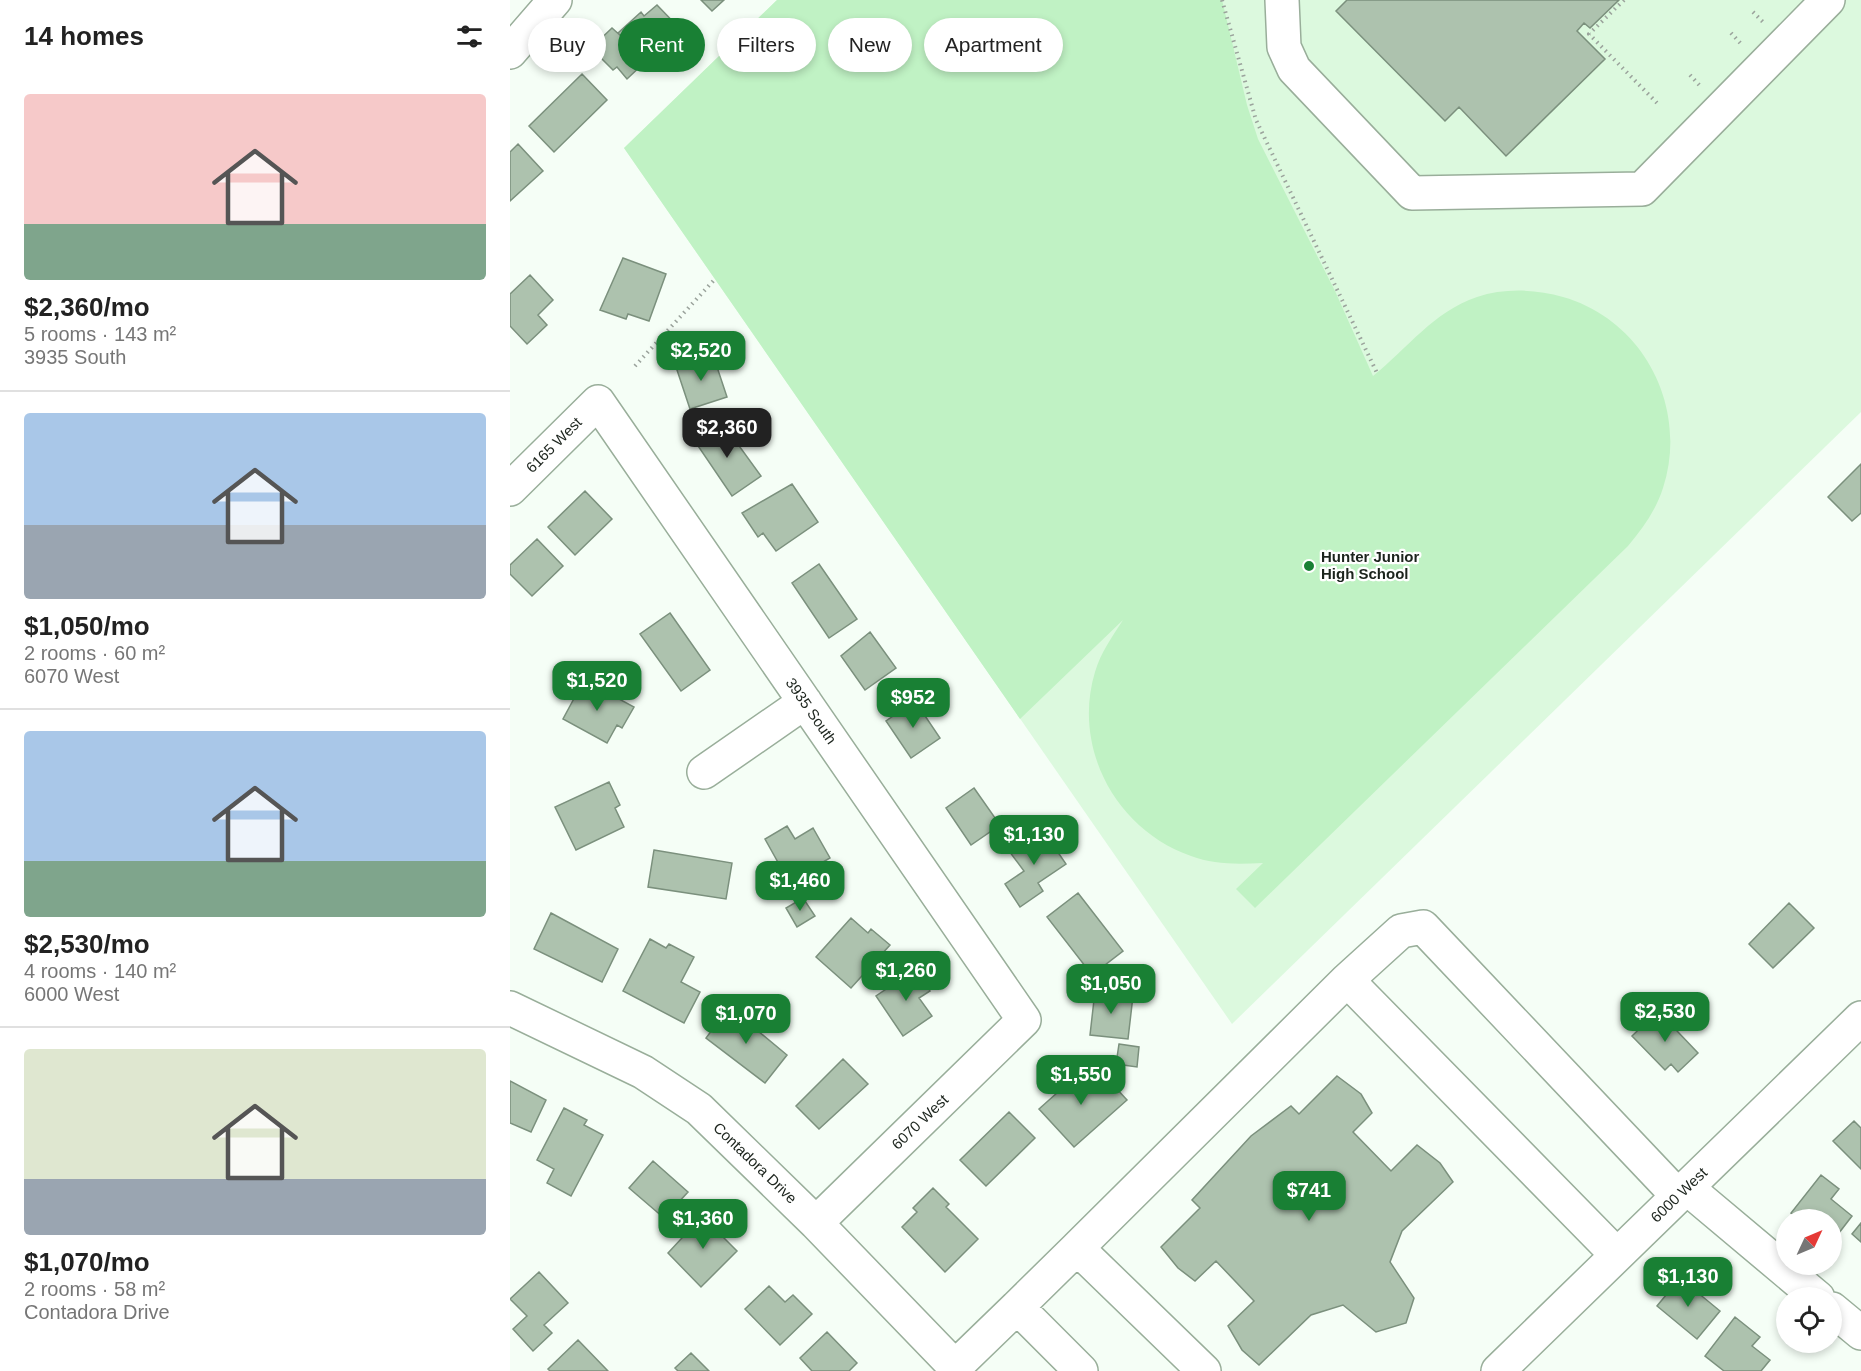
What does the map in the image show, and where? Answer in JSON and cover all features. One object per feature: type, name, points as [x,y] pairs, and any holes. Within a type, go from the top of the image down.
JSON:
[{"type":"street","points":[[511,48],[555,0]]},
{"type":"street","points":[[1282,0],[1284,48],[1294,69],[1412,193],[1642,189],[1828,0]]},
{"type":"street","name":"6165 West","points":[[510,489],[598,402]]},
{"type":"street","name":"3935 South","points":[[598,402],[1024,1020]]},
{"type":"street","points":[[704,772],[805,702]]},
{"type":"street","points":[[957,1369],[1347,980],[1401,931],[1423,927],[1682,1192],[1804,1287]]},
{"type":"street","points":[[1347,980],[1617,1255]]},
{"type":"street","name":"Contadora Drive","points":[[510,1008],[643,1072],[699,1109],[816,1223],[957,1369]]},
{"type":"street","name":"6000 West","points":[[1498,1371],[1861,1018]]},
{"type":"street","name":"6070 West","points":[[816,1223],[1024,1020]]},
{"type":"street","points":[[1077,1248],[1204,1371]]},
{"type":"street","points":[[1017,1307],[1081,1371]]},
{"type":"street","points":[[1842,1317],[1861,1333]]},
{"type":"path","points":[[1222,0],[1256,120],[1377,373]]},
{"type":"path","points":[[1624,0],[1589,34],[1660,106]]},
{"type":"path","points":[[635,366],[715,279]]},
{"type":"shaded area","name":"Hunter Junior High School","points":[[777,0],[1861,0],[1861,412],[1232,1024],[624,148],[717,58],[717,72],[816,72],[816,18],[758,18]]},
{"type":"green space","name":"Hunter Junior High School","points":[[777,0],[1222,0],[1247,105],[1258,139],[1335,291],[1373,376],[1434,321],[1477,297],[1498,292],[1531,291],[1563,297],[1592,309],[1616,325],[1637,346],[1653,371],[1664,398],[1670,428],[1669,458],[1663,488],[1653,511],[1628,546],[1255,908],[1236,889],[1263,863],[1235,864],[1208,861],[1164,844],[1141,827],[1106,783],[1095,757],[1090,729],[1089,701],[1097,665],[1123,620],[1020,719],[624,148],[717,58],[717,72],[816,72],[816,18],[758,18]]},
{"type":"building","points":[[701,0],[724,0],[712,11]]},
{"type":"building","points":[[1347,0],[1619,0],[1590,28],[1584,23],[1577,31],[1605,59],[1506,156],[1459,107],[1445,121],[1336,11]]},
{"type":"building","points":[[657,5],[670,18],[634,18],[641,12],[644,16]]},
{"type":"building","points":[[612,28],[618,33],[618,68],[613,70],[606,63],[606,34]]},
{"type":"building","points":[[621,72],[634,72],[627,79]]},
{"type":"building","points":[[582,74],[607,100],[554,152],[529,126]]},
{"type":"building","points":[[518,144],[543,171],[510,201],[510,152]]},
{"type":"building","points":[[623,258],[666,274],[649,321],[628,314],[626,319],[600,310]]},
{"type":"building","points":[[530,275],[553,300],[538,315],[547,325],[527,344],[510,326],[510,294]]},
{"type":"building","points":[[713,355],[727,397],[690,409],[676,367]]},
{"type":"building","points":[[721,421],[761,476],[732,496],[694,440]]},
{"type":"building","points":[[1861,464],[1861,513],[1852,521],[1828,497]]},
{"type":"building","points":[[792,484],[818,522],[776,551],[763,533],[758,537],[742,513]]},
{"type":"building","points":[[585,491],[612,519],[575,555],[548,527]]},
{"type":"building","points":[[537,539],[563,566],[532,596],[510,574],[510,565]]},
{"type":"building","points":[[819,564],[857,619],[829,638],[792,583]]},
{"type":"building","points":[[670,613],[710,670],[681,691],[640,634]]},
{"type":"building","points":[[870,632],[896,668],[865,690],[841,656]]},
{"type":"building","points":[[584,680],[634,707],[622,728],[617,725],[607,743],[563,719]]},
{"type":"building","points":[[915,701],[940,738],[911,758],[886,721]]},
{"type":"building","points":[[609,782],[620,805],[615,808],[624,827],[576,850],[555,807]]},
{"type":"building","points":[[974,788],[1000,825],[971,845],[946,808]]},
{"type":"building","points":[[787,826],[795,839],[813,828],[830,858],[811,869],[816,879],[794,891],[765,839]]},
{"type":"building","points":[[1042,829],[1066,864],[1038,883],[1043,891],[1020,907],[1005,884],[1024,871],[1009,851]]},
{"type":"building","points":[[654,850],[732,863],[726,899],[648,887]]},
{"type":"building","points":[[1078,893],[1123,951],[1092,975],[1047,917]]},
{"type":"building","points":[[803,898],[815,916],[797,927],[786,908]]},
{"type":"building","points":[[1789,903],[1814,928],[1773,968],[1749,944]]},
{"type":"building","points":[[551,913],[618,949],[602,982],[534,949]]},
{"type":"building","points":[[851,918],[868,933],[871,929],[890,945],[851,988],[816,957]]},
{"type":"building","points":[[650,939],[666,948],[669,944],[694,957],[681,982],[700,992],[684,1023],[623,991]]},
{"type":"building","points":[[916,969],[930,991],[919,998],[932,1016],[903,1036],[876,996]]},
{"type":"building","points":[[1095,991],[1133,996],[1128,1039],[1090,1035]]},
{"type":"building","points":[[729,1007],[787,1055],[765,1083],[706,1038]]},
{"type":"building","points":[[1658,1011],[1698,1053],[1678,1072],[1671,1064],[1665,1070],[1632,1036]]},
{"type":"building","points":[[1119,1044],[1139,1047],[1137,1067],[1116,1064]]},
{"type":"building","points":[[843,1059],[868,1084],[819,1129],[796,1106]]},
{"type":"building","points":[[1074,1068],[1090,1086],[1103,1074],[1127,1100],[1074,1147],[1039,1109],[1058,1092],[1053,1087]]},
{"type":"building","points":[[1337,1076],[1361,1094],[1372,1113],[1353,1132],[1391,1171],[1417,1145],[1440,1163],[1453,1182],[1402,1231],[1390,1262],[1414,1298],[1406,1323],[1376,1332],[1343,1305],[1311,1315],[1259,1365],[1242,1350],[1228,1326],[1254,1301],[1216,1261],[1195,1281],[1178,1268],[1161,1247],[1200,1208],[1192,1200],[1251,1136],[1291,1106],[1299,1114]]},
{"type":"building","points":[[510,1081],[546,1100],[531,1132],[510,1123]]},
{"type":"building","points":[[564,1108],[587,1120],[584,1125],[603,1135],[571,1196],[547,1183],[554,1169],[537,1160]]},
{"type":"building","points":[[1009,1112],[1035,1138],[986,1186],[960,1160]]},
{"type":"building","points":[[1854,1121],[1861,1128],[1861,1169],[1833,1141]]},
{"type":"building","points":[[653,1161],[688,1192],[664,1218],[629,1188]]},
{"type":"building","points":[[1821,1175],[1839,1189],[1831,1199],[1852,1216],[1842,1229],[1842,1209],[1794,1209]]},
{"type":"building","points":[[933,1188],[949,1204],[946,1207],[978,1239],[945,1272],[902,1227],[917,1212],[913,1208]]},
{"type":"building","points":[[707,1211],[726,1230],[721,1235],[737,1251],[701,1287],[668,1253]]},
{"type":"building","points":[[1861,1223],[1861,1242],[1852,1234]]},
{"type":"building","points":[[539,1272],[568,1303],[544,1325],[552,1333],[533,1351],[513,1329],[527,1316],[510,1299]]},
{"type":"building","points":[[1680,1278],[1720,1311],[1697,1339],[1657,1306]]},
{"type":"building","points":[[769,1286],[785,1302],[793,1295],[812,1314],[780,1345],[745,1309]]},
{"type":"building","points":[[1735,1317],[1760,1337],[1752,1346],[1770,1360],[1761,1371],[1724,1371],[1705,1356]]},
{"type":"building","points":[[827,1332],[857,1363],[849,1371],[812,1371],[800,1358]]},
{"type":"building","points":[[578,1340],[608,1371],[550,1371],[548,1369]]},
{"type":"building","points":[[691,1353],[709,1371],[678,1371],[675,1368]]},
{"type":"place","name":"Hunter Junior High School","points":[[1309,566]]}]
